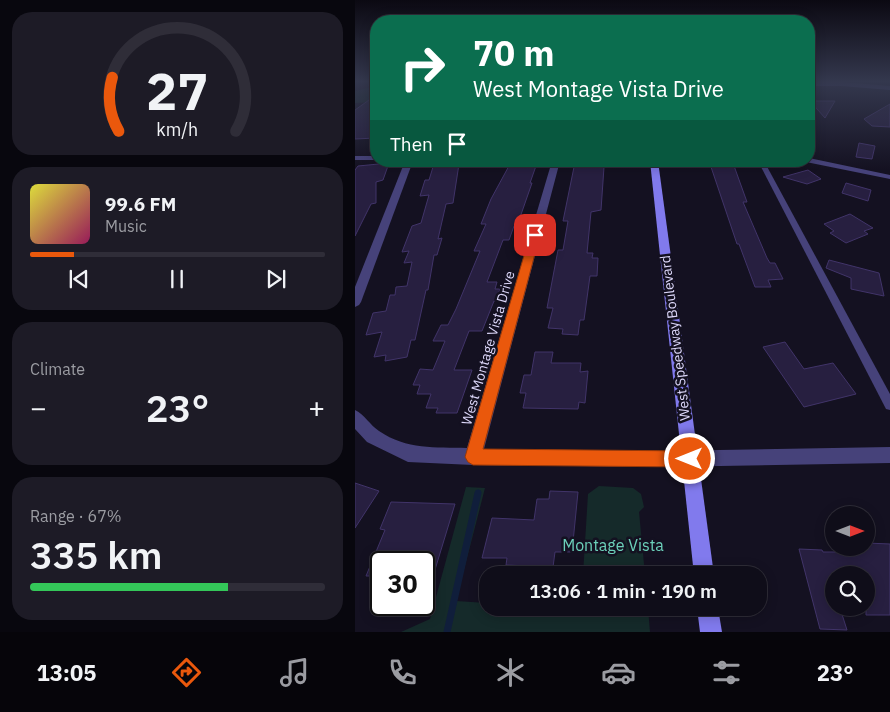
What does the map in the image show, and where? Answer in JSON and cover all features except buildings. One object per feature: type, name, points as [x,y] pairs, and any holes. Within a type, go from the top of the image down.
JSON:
[{"type":"main road","name":"West Speedway Boulevard","points":[[655,167],[703,566]]},
{"type":"main road","points":[[709,616],[711,632]]},
{"type":"street","points":[[355,158],[370,158]]},
{"type":"street","points":[[815,161],[890,177]]},
{"type":"street","points":[[355,302],[407,167]]},
{"type":"street","name":"West Montage Vista Drive","points":[[473,457],[554,167]]},
{"type":"street","points":[[355,418],[373,436],[408,454],[473,457],[690,459],[890,455]]},
{"type":"lane","points":[[764,167],[890,405]]},
{"type":"green space","name":"Montage Vista","points":[[599,486],[633,488],[641,494],[644,507],[639,512],[644,566],[584,566],[588,494]]},
{"type":"green space","points":[[466,487],[485,488],[456,601],[479,602],[479,616],[649,616],[650,632],[401,632],[430,619],[431,616],[435,616],[435,601]]},
{"type":"waterway","points":[[447,632],[478,493]]},
{"type":"route","points":[[535,235],[473,457],[690,459]]}]
